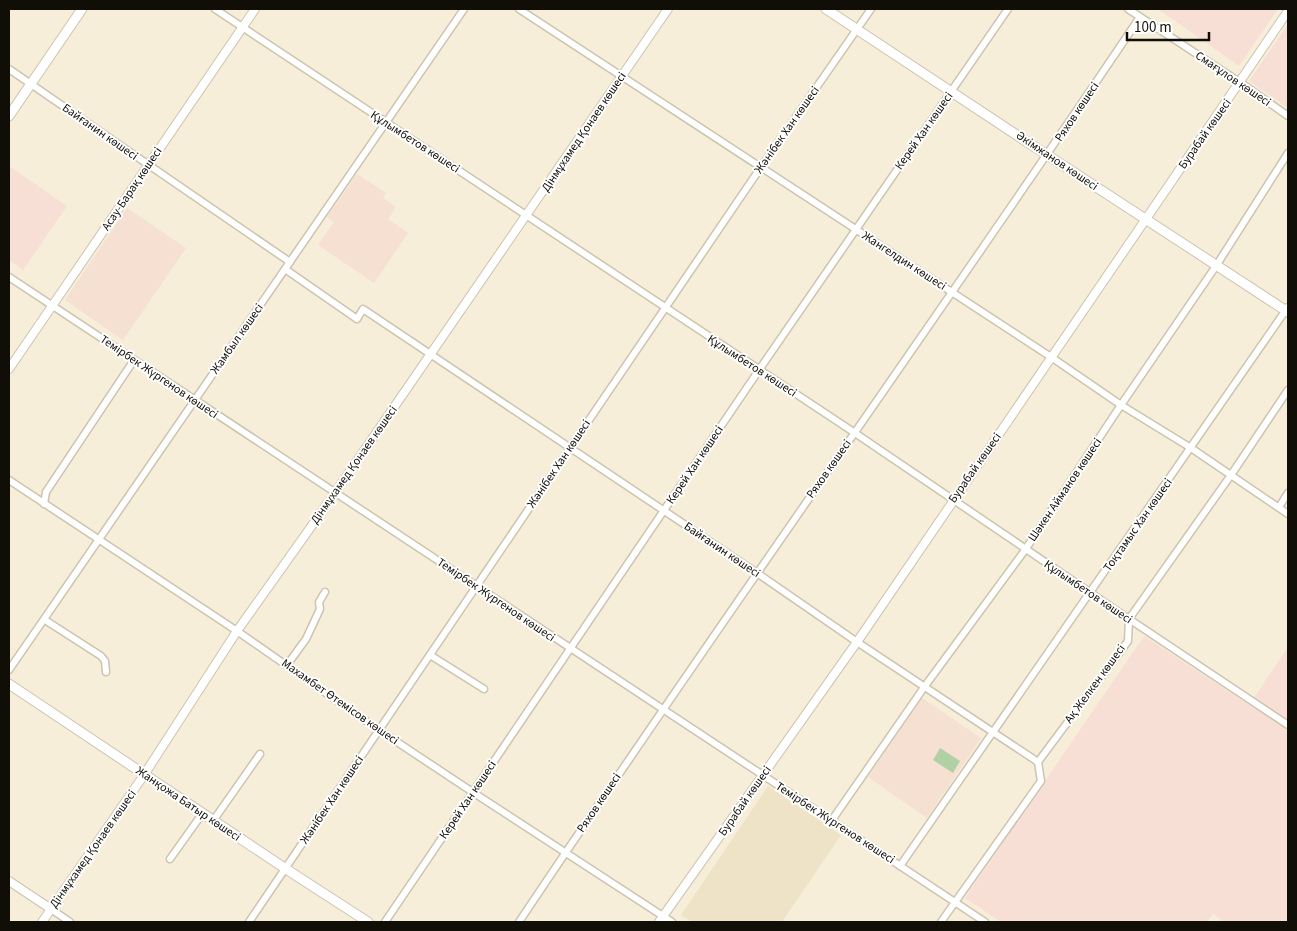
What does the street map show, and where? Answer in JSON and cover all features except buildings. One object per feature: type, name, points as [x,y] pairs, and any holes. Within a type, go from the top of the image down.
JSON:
[{"type":"main road","points":[[9,116],[82,9]]},
{"type":"main road","name":"Әкімжанов көшесі","points":[[826,9],[1216,266],[1287,310]]},
{"type":"main road","name":"Жанқожа Батыр көшесі","points":[[9,684],[202,814],[368,922]]},
{"type":"street","name":"Құлымбетов көшесі","points":[[215,9],[855,433],[1025,550],[1288,725]]},
{"type":"street","name":"Асау-Барақ көшесі","points":[[9,369],[256,9]]},
{"type":"street","name":"Жамбыл көшесі","points":[[9,670],[464,9]]},
{"type":"street","name":"Жангелдин көшесі","points":[[519,9],[1051,357],[1121,405],[1191,448],[1288,514]]},
{"type":"street","name":"Дінмұхамед Қонаев көшесі","points":[[42,922],[144,775],[237,631],[335,493],[668,9]]},
{"type":"street","name":"Жәнібек Хан көшесі","points":[[249,922],[761,167],[871,9]]},
{"type":"street","name":"Керей Хан көшесі","points":[[385,922],[759,370],[1008,9]]},
{"type":"street","name":"Смағұлов көшесі","points":[[1128,9],[1241,82],[1288,116]]},
{"type":"street","name":"Бурабай көшесі","points":[[661,919],[856,642],[1288,11]]},
{"type":"street","name":"Ряхов көшесі","points":[[519,922],[662,709],[952,293],[1140,17]]},
{"type":"street","name":"Байғанин көшесі","points":[[9,69],[290,262]]},
{"type":"street","name":"Шәкен Айманов көшесі","points":[[832,820],[925,686],[1025,550],[1216,266],[1288,153]]},
{"type":"street","name":"Байғанин көшесі","points":[[285,269],[357,319],[364,309],[757,573],[856,642],[1038,762]]},
{"type":"street","name":"Темірбек Жүргенов көшесі","points":[[9,277],[985,922]]},
{"type":"street","name":"Тоқтамыс Хан көшесі","points":[[900,866],[1287,310]]},
{"type":"street","points":[[44,504],[46,492],[134,360]]},
{"type":"street","name":"Ақ Желкен көшесі","points":[[1038,762],[1128,640],[1129,620],[1288,390]]},
{"type":"street","name":"Махамбет Өтемісов көшесі","points":[[9,480],[237,631],[379,730],[661,919],[672,922]]},
{"type":"street","points":[[1279,507],[1288,493]]},
{"type":"street","points":[[287,665],[306,638],[320,609],[319,602],[325,592]]},
{"type":"street","points":[[45,620],[102,656],[105,661],[106,672]]},
{"type":"street","points":[[430,655],[484,689]]},
{"type":"street","points":[[213,821],[260,754]]},
{"type":"street","points":[[941,922],[1041,780],[1038,762]]},
{"type":"street","points":[[170,859],[202,814]]},
{"type":"street","points":[[9,881],[70,922]]},
{"type":"shaded area","points":[[1158,9],[1278,9],[1239,66]]},
{"type":"shaded area","points":[[1288,24],[1288,108],[1249,81]]},
{"type":"shaded area","points":[[9,166],[67,206],[23,270],[9,260]]},
{"type":"shaded area","points":[[357,174],[386,193],[383,198],[396,207],[388,219],[408,233],[374,283],[318,245],[334,222],[327,217]]},
{"type":"shaded area","points":[[127,208],[186,248],[123,340],[65,300]]},
{"type":"shaded area","points":[[1144,636],[1249,705],[1288,647],[1288,922],[1224,922],[1213,914],[1207,922],[1001,922],[965,898]]},
{"type":"shaded area","points":[[922,698],[981,738],[927,818],[868,777]]},
{"type":"shaded area","points":[[768,786],[841,835],[782,922],[692,922],[681,915]]},
{"type":"green space","points":[[940,748],[960,761],[953,773],[933,760]]}]
